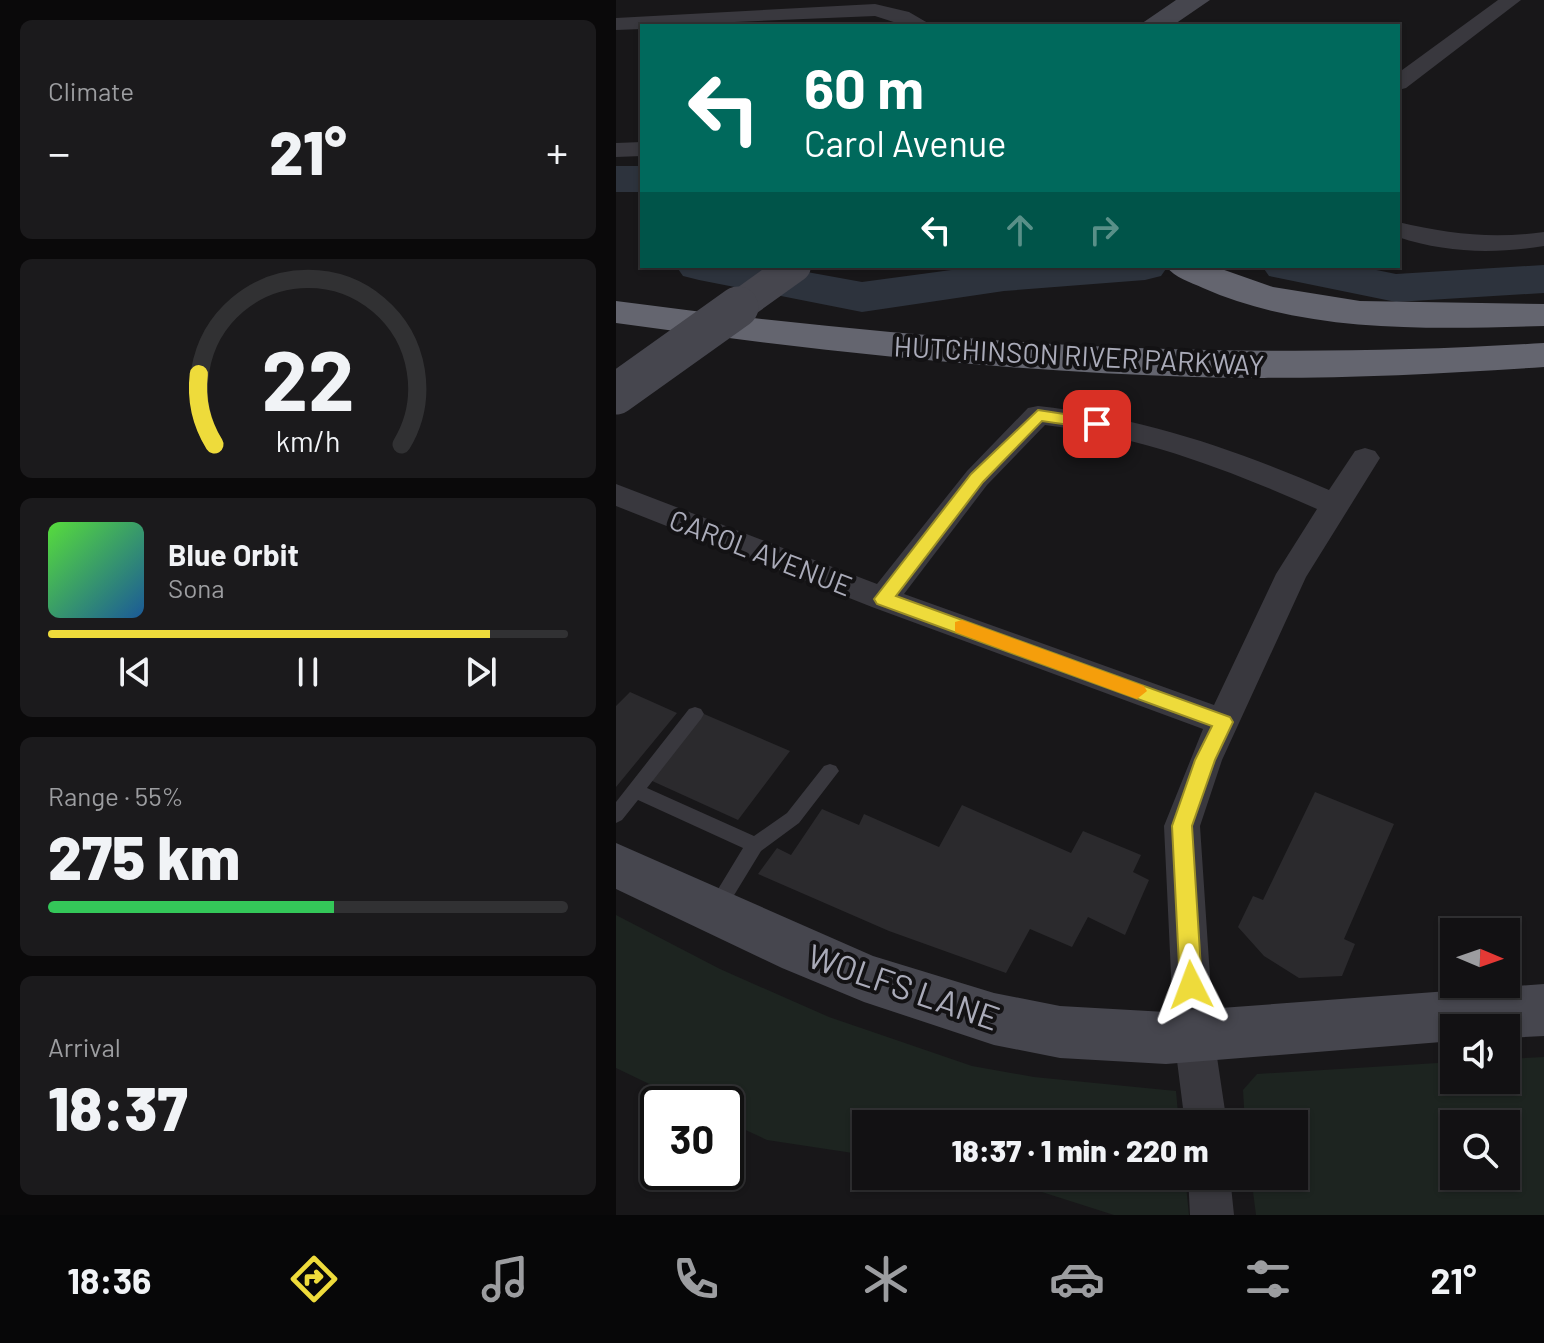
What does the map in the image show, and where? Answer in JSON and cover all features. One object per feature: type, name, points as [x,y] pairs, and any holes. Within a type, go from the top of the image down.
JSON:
[{"type":"highway","points":[[1188,268],[1223,285],[1279,300],[1374,311],[1544,315]]},
{"type":"highway","name":"HUTCHINSON RIVER PARKWAY","points":[[616,291],[906,325],[1160,342],[1378,343],[1544,333]]},
{"type":"highway","name":"HUTCHINSON RIVER PARKWAY","points":[[616,312],[931,350],[1159,364],[1353,365],[1544,355]]},
{"type":"street","points":[[888,13],[910,0]]},
{"type":"street","points":[[1155,24],[1196,0]]},
{"type":"street","points":[[1400,82],[1511,0]]},
{"type":"street","points":[[616,24],[845,11],[888,13],[918,24]]},
{"type":"street","points":[[616,150],[640,149]]},
{"type":"street","points":[[1400,230],[1419,237],[1487,245],[1544,239]]},
{"type":"street","points":[[616,394],[792,268]]},
{"type":"street","points":[[883,599],[977,478],[1038,415],[1067,417],[1187,445],[1245,464],[1335,505]]},
{"type":"street","points":[[1204,1110],[1194,1037],[1182,826],[1205,760],[1292,574],[1365,458]]},
{"type":"street","name":"CAROL AVENUE","points":[[616,494],[883,599],[1223,722]]},
{"type":"street","name":"WOLFS LANE","points":[[616,865],[790,946],[945,1008],[1017,1025],[1111,1037],[1194,1037],[1544,1010]]},
{"type":"street","points":[[1210,1190],[1212,1215]]},
{"type":"lane","points":[[616,815],[695,714]]},
{"type":"lane","points":[[714,911],[755,845],[793,818],[830,771]]},
{"type":"lane","points":[[636,791],[755,845]]},
{"type":"shaded area","points":[[616,915],[720,969],[829,1017],[972,1066],[1034,1077],[1176,1091],[1178,1110],[852,1110],[852,1153],[767,1140],[744,1129],[744,1086],[654,1086],[616,1068]]},
{"type":"shaded area","points":[[1544,1057],[1544,1215],[1256,1215],[1253,1190],[1308,1190],[1308,1110],[1244,1110],[1243,1090],[1257,1074],[1440,1063],[1440,1094],[1520,1094],[1520,1058]]},
{"type":"shaded area","points":[[1036,1190],[1186,1190],[1189,1215],[1114,1215]]},
{"type":"building","points":[[630,692],[677,713],[616,787],[616,706]]},
{"type":"building","points":[[704,714],[790,751],[738,820],[650,780]]},
{"type":"building","points":[[1315,792],[1394,824],[1344,939],[1355,944],[1342,976],[1299,978],[1264,956],[1238,927],[1253,896],[1263,900]]},
{"type":"building","points":[[962,805],[1071,853],[1083,831],[1141,855],[1133,872],[1149,880],[1125,935],[1088,917],[1072,947],[1030,929],[1006,973],[889,931],[758,874],[777,848],[791,855],[822,809],[859,825],[864,814],[939,847]]},
{"type":"waterway","points":[[616,179],[640,179]]},
{"type":"waterway","points":[[710,268],[862,297],[1004,277],[1119,268]]},
{"type":"waterway","points":[[1295,268],[1396,288],[1544,279]]},
{"type":"slow traffic","points":[[962,627],[1137,691]]},
{"type":"route","points":[[1097,424],[1038,415],[977,478],[883,599],[1223,722],[1205,760],[1182,826],[1191,985]]}]
